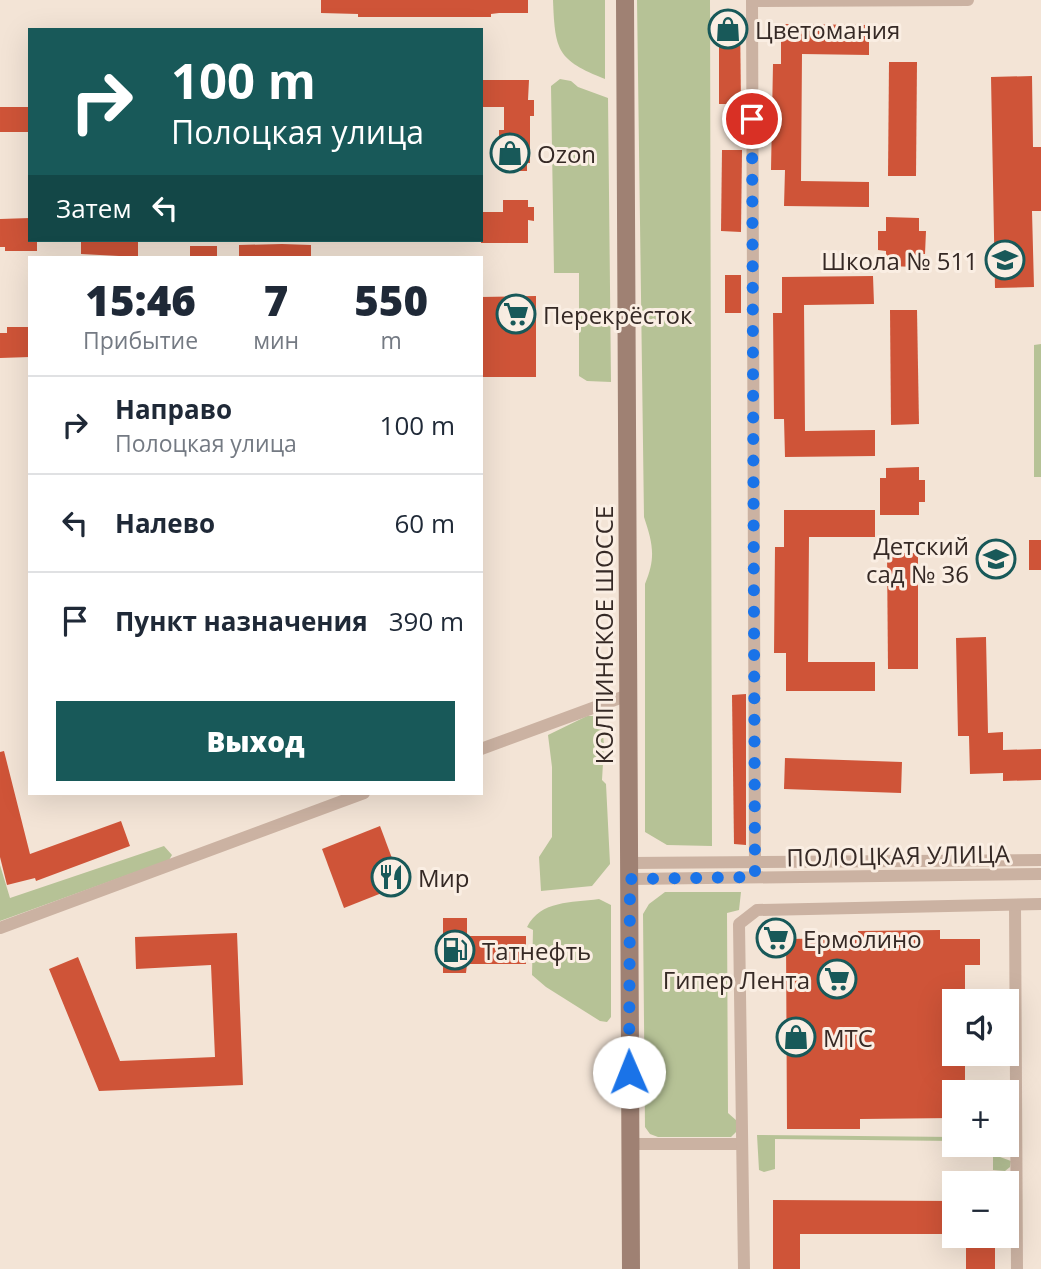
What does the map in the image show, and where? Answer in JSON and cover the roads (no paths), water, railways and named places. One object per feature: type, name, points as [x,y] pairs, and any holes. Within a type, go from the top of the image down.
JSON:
[{"type":"main road","name":"КОЛПИНСКОЕ ШОССЕ","points":[[625,0],[631,1269]]},
{"type":"street","points":[[755,877],[752,1],[968,0]]},
{"type":"street","points":[[483,748],[628,695]]},
{"type":"street","points":[[0,928],[359,795]]},
{"type":"street","name":"ПОЛОЦКАЯ УЛИЦА","points":[[630,871],[754,862],[1041,860]]},
{"type":"street","name":"ПОЛОЦКАЯ УЛИЦА","points":[[630,871],[755,877],[1041,874]]},
{"type":"street","points":[[744,1269],[738,924],[757,910],[1041,904]]},
{"type":"street","points":[[1015,905],[1017,1269]]},
{"type":"street","points":[[630,1144],[742,1144]]},
{"type":"place","name":"Цветомания","points":[[728,29]]},
{"type":"place","name":"Ozon","points":[[510,153]]},
{"type":"place","name":"Школа № 511","points":[[1005,260]]},
{"type":"place","name":"Перекрёсток","points":[[516,314]]},
{"type":"place","name":"Детский сад № 36","points":[[996,559]]},
{"type":"place","name":"Мир","points":[[391,877]]},
{"type":"place","name":"Ермолино","points":[[776,938]]},
{"type":"place","name":"Татнефть","points":[[455,950]]},
{"type":"place","name":"Гипер Лента","points":[[837,979]]},
{"type":"place","name":"МТС","points":[[796,1037]]}]
